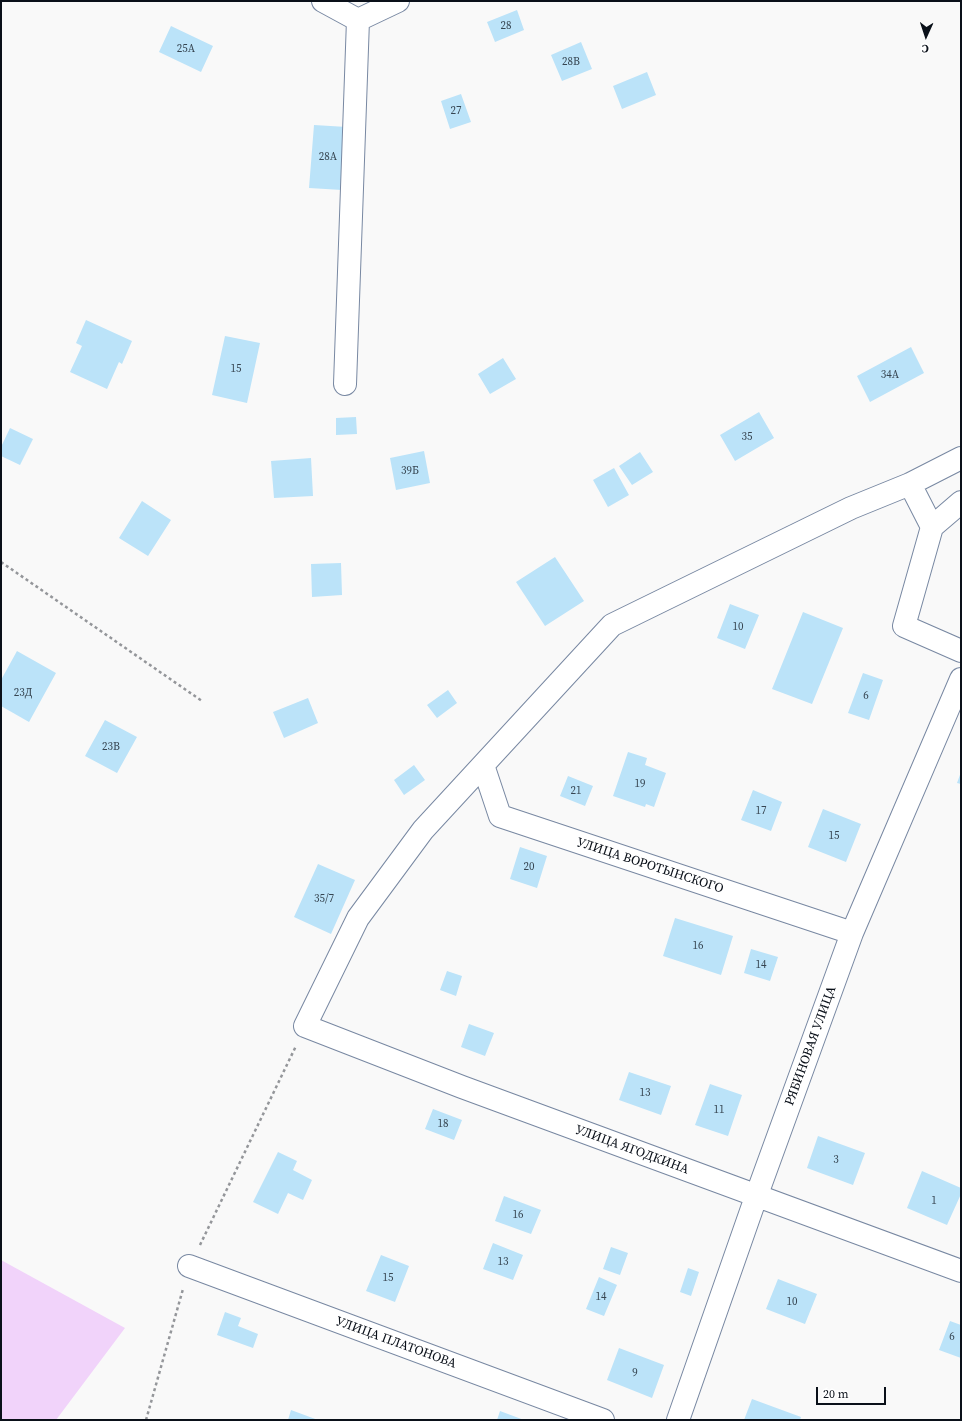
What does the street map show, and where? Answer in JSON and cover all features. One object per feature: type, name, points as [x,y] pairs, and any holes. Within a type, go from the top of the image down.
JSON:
[{"type":"street","points":[[323,1],[358,20]]},
{"type":"street","points":[[358,20],[398,1]]},
{"type":"street","points":[[345,384],[358,20]]},
{"type":"street","points":[[305,1026],[358,918],[423,830],[612,625],[851,508],[910,484],[961,458]]},
{"type":"street","points":[[910,484],[932,527]]},
{"type":"street","points":[[961,502],[932,527],[904,626],[961,651]]},
{"type":"street","name":"РЯБИНОВАЯ УЛИЦА","points":[[678,1420],[756,1196],[852,933],[961,679]]},
{"type":"street","name":"УЛИЦА ВОРОТЫНСКОГО","points":[[483,765],[500,816],[852,933]]},
{"type":"street","name":"УЛИЦА ЯГОДКИНА","points":[[305,1026],[462,1087],[961,1271]]},
{"type":"street","name":"УЛИЦА ПЛАТОНОВА","points":[[190,1266],[603,1420]]},
{"type":"path","points":[[1,562],[202,701]]},
{"type":"path","points":[[146,1420],[190,1266],[305,1026]]},
{"type":"shaded area","points":[[1,1260],[125,1328],[56,1420],[1,1420]]},
{"type":"building","points":[[517,10],[524,30],[495,42],[487,22]]},
{"type":"building","points":[[171,26],[213,46],[201,72],[159,52]]},
{"type":"building","points":[[581,42],[592,69],[562,81],[551,55]]},
{"type":"building","points":[[647,72],[656,95],[622,109],[613,86]]},
{"type":"building","points":[[461,94],[471,122],[450,129],[441,101]]},
{"type":"building","points":[[314,125],[347,127],[342,190],[309,188]]},
{"type":"building","points":[[86,320],[132,341],[122,364],[119,362],[107,389],[70,372],[82,346],[76,343]]},
{"type":"building","points":[[225,336],[260,343],[247,403],[212,395]]},
{"type":"building","points":[[911,347],[924,373],[870,402],[857,376]]},
{"type":"building","points":[[503,358],[516,379],[490,394],[478,374]]},
{"type":"building","points":[[759,412],[774,438],[735,461],[720,435]]},
{"type":"building","points":[[356,417],[357,434],[336,435],[336,418]]},
{"type":"building","points":[[10,428],[33,439],[20,465],[1,456],[1,447]]},
{"type":"building","points":[[424,451],[430,483],[396,490],[390,458]]},
{"type":"building","points":[[640,452],[653,472],[632,485],[619,466]]},
{"type":"building","points":[[311,458],[313,496],[274,498],[271,461]]},
{"type":"building","points":[[614,468],[629,495],[608,507],[593,480]]},
{"type":"building","points":[[142,501],[171,520],[148,556],[119,538]]},
{"type":"building","points":[[555,557],[584,601],[545,626],[516,582]]},
{"type":"building","points":[[341,563],[342,595],[312,597],[311,564]]},
{"type":"building","points":[[730,604],[759,615],[745,649],[717,638]]},
{"type":"building","points":[[803,612],[843,628],[812,704],[772,689]]},
{"type":"building","points":[[17,651],[56,673],[29,722],[1,706],[1,680]]},
{"type":"building","points":[[863,673],[883,680],[869,720],[848,713]]},
{"type":"building","points":[[448,690],[457,703],[437,718],[427,705]]},
{"type":"building","points":[[308,698],[318,723],[284,738],[273,712]]},
{"type":"building","points":[[105,720],[137,737],[117,773],[85,756]]},
{"type":"building","points":[[628,752],[647,758],[645,765],[666,773],[654,807],[646,804],[645,807],[613,796]]},
{"type":"building","points":[[414,765],[425,780],[404,795],[394,780]]},
{"type":"building","points":[[961,772],[961,784],[957,783]]},
{"type":"building","points":[[568,776],[593,786],[585,806],[560,796]]},
{"type":"building","points":[[753,790],[782,802],[771,831],[741,820]]},
{"type":"building","points":[[823,809],[861,824],[846,862],[808,847]]},
{"type":"building","points":[[520,847],[547,856],[537,888],[510,879]]},
{"type":"building","points":[[318,864],[355,880],[331,934],[294,917]]},
{"type":"building","points":[[675,918],[733,936],[721,975],[663,956]]},
{"type":"building","points":[[751,949],[778,957],[770,981],[744,973]]},
{"type":"building","points":[[447,971],[462,976],[456,996],[440,990]]},
{"type":"building","points":[[469,1024],[494,1033],[485,1056],[461,1047]]},
{"type":"building","points":[[629,1072],[671,1086],[661,1115],[619,1100]]},
{"type":"building","points":[[710,1084],[742,1095],[728,1136],[695,1125]]},
{"type":"building","points":[[433,1109],[462,1120],[454,1140],[425,1129]]},
{"type":"building","points":[[818,1136],[865,1153],[853,1185],[807,1168]]},
{"type":"building","points":[[278,1152],[297,1161],[293,1170],[312,1180],[303,1200],[288,1193],[278,1214],[253,1202]]},
{"type":"building","points":[[922,1171],[961,1188],[961,1194],[947,1225],[907,1208]]},
{"type":"building","points":[[504,1196],[541,1210],[531,1234],[495,1221]]},
{"type":"building","points":[[493,1243],[523,1255],[513,1280],[483,1269]]},
{"type":"building","points":[[611,1247],[628,1253],[620,1275],[603,1269]]},
{"type":"building","points":[[381,1255],[409,1266],[395,1302],[366,1291]]},
{"type":"building","points":[[688,1268],[699,1272],[691,1296],[680,1292]]},
{"type":"building","points":[[599,1277],[617,1285],[604,1316],[586,1309]]},
{"type":"building","points":[[778,1279],[817,1294],[805,1324],[766,1309]]},
{"type":"building","points":[[225,1312],[241,1318],[238,1326],[258,1334],[253,1348],[217,1335]]},
{"type":"building","points":[[950,1321],[961,1325],[961,1358],[939,1350]]},
{"type":"building","points":[[619,1348],[664,1365],[652,1398],[607,1380]]},
{"type":"building","points":[[752,1399],[801,1417],[800,1420],[744,1420]]},
{"type":"building","points":[[291,1410],[318,1420],[288,1420]]},
{"type":"building","points":[[500,1411],[524,1420],[497,1420]]}]
